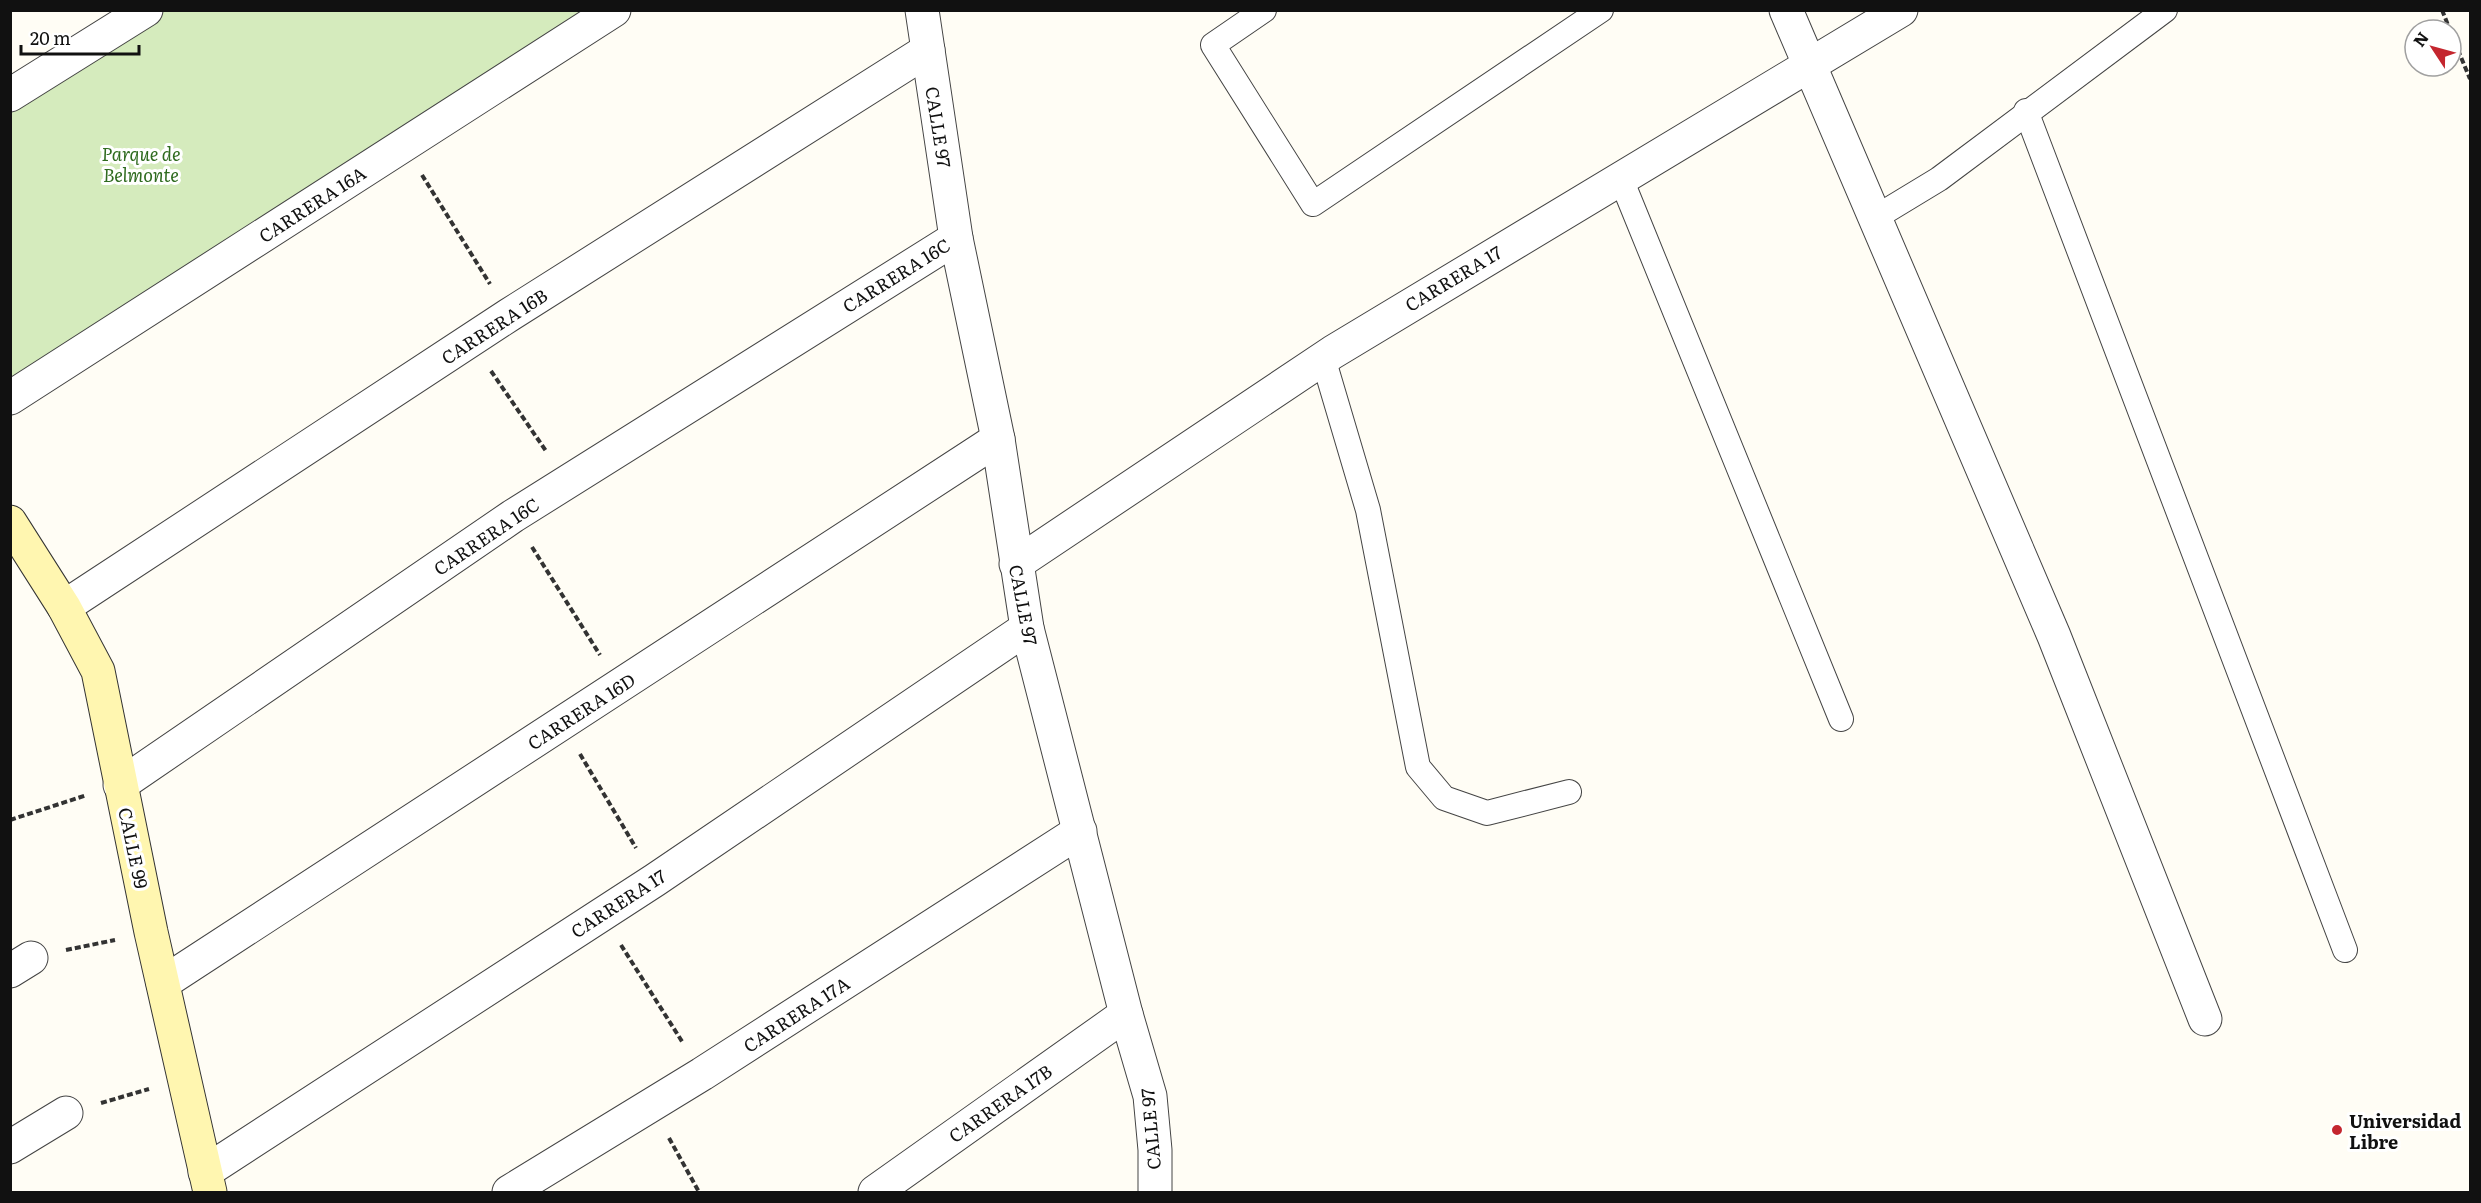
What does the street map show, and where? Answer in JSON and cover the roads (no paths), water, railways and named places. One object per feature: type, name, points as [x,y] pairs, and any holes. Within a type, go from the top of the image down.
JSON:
[{"type":"street","points":[[10,95],[146,10]]},
{"type":"street","name":"CARRERA 16A","points":[[10,398],[614,10]]},
{"type":"street","name":"CALLE 97","points":[[922,10],[956,238],[998,439],[1027,628],[1126,1014],[1150,1096],[1155,1150],[1155,1192]]},
{"type":"street","points":[[1785,10],[2054,636],[2205,1019]]},
{"type":"street","name":"CARRERA 17","points":[[1016,564],[1323,358],[1532,230],[1901,10]]},
{"type":"street","name":"CARRERA 16B","points":[[64,607],[509,315],[928,50]]},
{"type":"street","name":"CARRERA 16C","points":[[120,785],[513,516],[956,238]]},
{"type":"street","name":"CARRERA 16D","points":[[163,982],[998,439]]},
{"type":"street","name":"CALLE 99","points":[[10,522],[64,607],[98,670],[120,785],[208,1182]]},
{"type":"street","name":"CARRERA 17","points":[[208,1182],[601,913],[1027,628]]},
{"type":"street","name":"CARRERA 17A","points":[[509,1192],[702,1074],[1080,831]]},
{"type":"street","name":"CARRERA 17B","points":[[875,1192],[1126,1014]]},
{"type":"street","points":[[10,1147],[66,1113]]},
{"type":"lane","points":[[1264,10],[1213,45],[1313,204],[1601,10]]},
{"type":"lane","points":[[1874,219],[1939,179],[2026,111],[2165,10]]},
{"type":"lane","points":[[2026,111],[2345,950]]},
{"type":"lane","points":[[1621,179],[1841,719]]},
{"type":"lane","points":[[1323,358],[1368,510],[1418,767],[1444,798],[1487,813],[1569,792]]},
{"type":"place","name":"Universidad Libre","points":[[2337,1130]]},
{"type":"park label","name":"Parque de Belmonte","points":[[141,163]]}]
